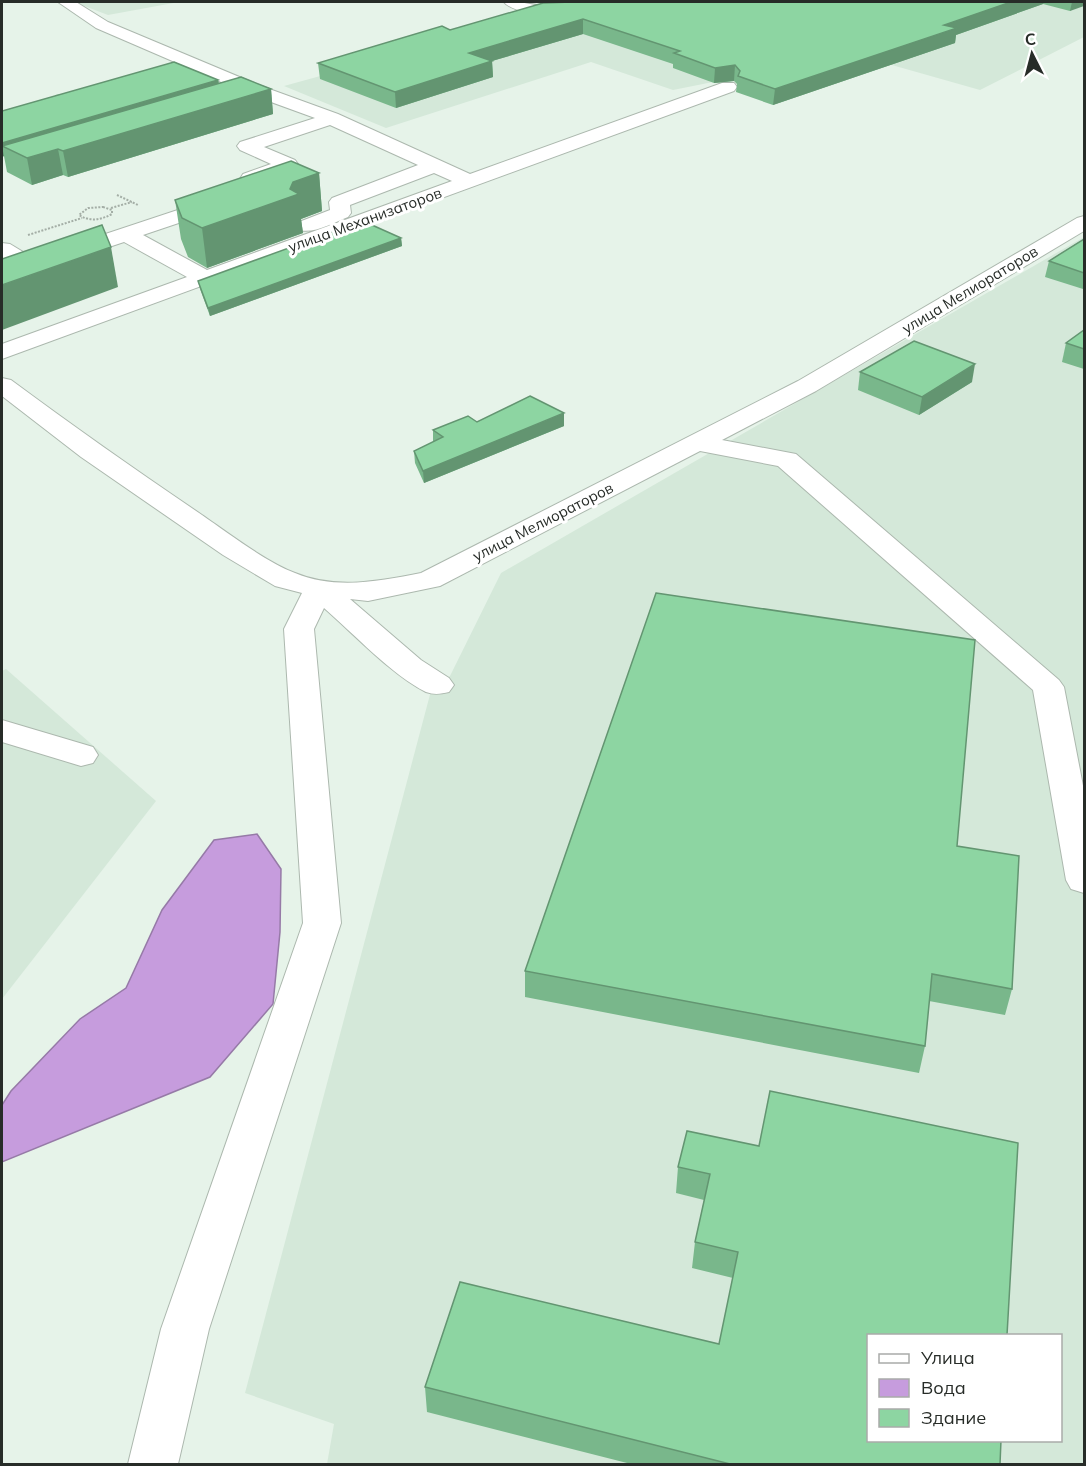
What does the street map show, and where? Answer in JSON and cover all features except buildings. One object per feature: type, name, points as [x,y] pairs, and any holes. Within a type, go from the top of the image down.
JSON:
[{"type":"street","points":[[66,2],[102,25],[255,90],[332,118],[470,182]]},
{"type":"street","points":[[512,2],[536,12],[553,14],[612,2]]},
{"type":"street","name":"улица Механизаторов","points":[[2,352],[197,274],[470,182],[728,87]]},
{"type":"street","points":[[222,100],[255,90]]},
{"type":"street","points":[[2,249],[31,266],[240,196],[250,178],[288,164],[247,146],[332,118]]},
{"type":"street","points":[[125,234],[197,274],[341,213],[339,201],[435,166]]},
{"type":"street","name":"улица Мелиораторов","points":[[2,384],[90,451],[233,549],[285,580],[319,588],[368,592],[430,580],[697,443],[807,386],[1084,222]]},
{"type":"street","points":[[697,443],[787,460],[1048,687],[1084,880]]},
{"type":"street","points":[[153,1464],[185,1329],[322,923],[299,628],[319,588],[410,667],[438,686]]},
{"type":"street","points":[[2,731],[81,755]]},
{"type":"path","points":[[82,218],[79,213],[88,208],[111,209],[132,202]]},
{"type":"path","points":[[22,237],[82,218],[93,220],[107,217],[113,213],[111,209]]},
{"type":"shaded area","points":[[74,2],[179,2],[108,15]]},
{"type":"shaded area","points":[[589,2],[1084,2],[1084,37],[980,90],[853,54],[673,90],[591,62],[386,128],[284,86]]},
{"type":"shaded area","points":[[1084,237],[1084,1464],[327,1464],[334,1424],[245,1393],[432,687],[450,676],[501,573]]},
{"type":"shaded area","points":[[6,669],[156,801],[2,999],[2,671]]},
{"type":"water","points":[[257,834],[281,869],[280,932],[273,1004],[210,1077],[2,1162],[2,1105],[11,1091],[80,1019],[126,988],[162,910],[214,840]]}]
